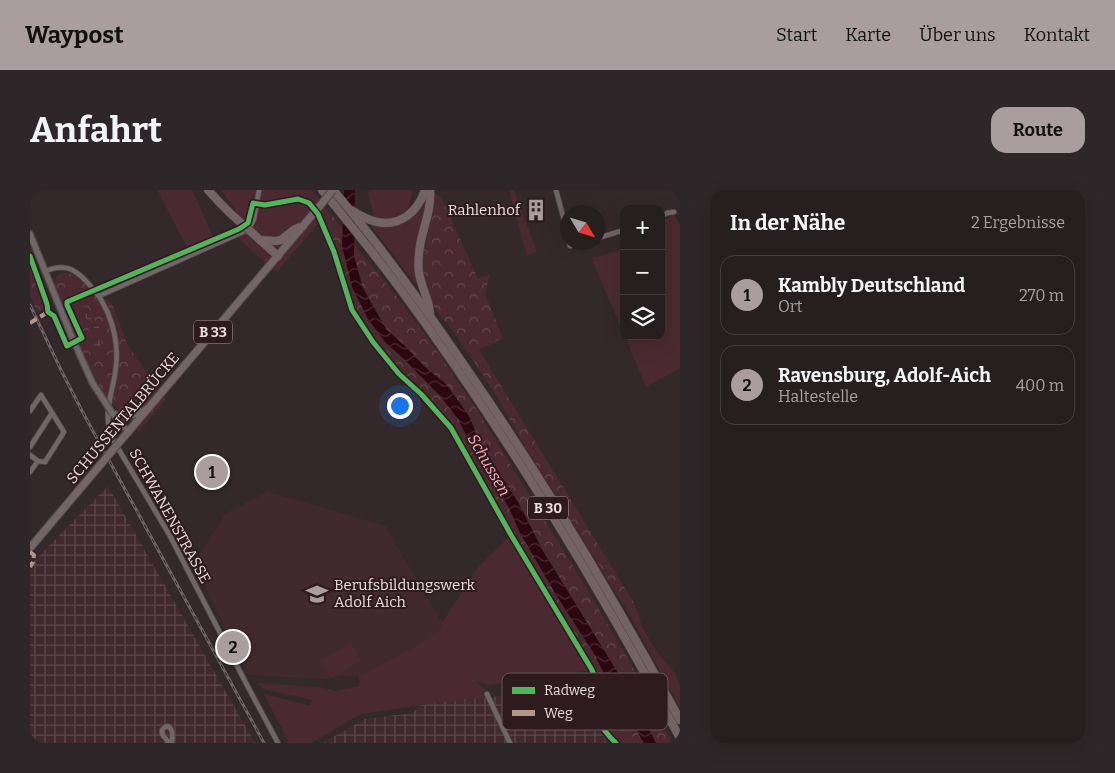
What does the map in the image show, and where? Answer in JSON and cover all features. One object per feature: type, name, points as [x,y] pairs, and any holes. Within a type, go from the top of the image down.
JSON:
[{"type":"highway","points":[[208,190],[231,214],[278,256]]},
{"type":"highway","points":[[214,190],[220,203]]},
{"type":"highway","name":"B 30","points":[[322,190],[400,288],[484,408],[586,569],[644,673]]},
{"type":"highway","points":[[348,209],[377,222],[396,222],[406,218],[415,209],[422,199],[425,190]]},
{"type":"highway","points":[[430,190],[430,203],[421,239],[418,268],[425,296],[430,305],[430,315]]},
{"type":"highway","name":"B 30","points":[[334,191],[430,315],[514,439],[595,568],[655,673]]},
{"type":"highway","points":[[260,240],[281,240],[295,229],[303,226]]},
{"type":"highway","name":"B 30","points":[[668,698],[680,720]]},
{"type":"highway","name":"B 30","points":[[668,716],[680,738]]},
{"type":"main road","name":"SCHUSSENTALBRÜCKE","points":[[30,548],[334,191]]},
{"type":"street","points":[[99,296],[245,232],[254,219],[259,190]]},
{"type":"street","points":[[556,190],[560,205]]},
{"type":"street","points":[[665,215],[674,212]]},
{"type":"street","points":[[605,236],[620,231]]},
{"type":"street","points":[[30,234],[85,368],[112,413],[128,432]]},
{"type":"street","name":"SCHWANENSTRASSE","points":[[45,271],[62,267],[74,271],[90,284],[99,296],[110,319],[116,340],[116,366],[107,417],[112,438],[170,536],[278,743]]},
{"type":"street","points":[[30,411],[41,395],[64,432],[45,462],[38,461],[30,455]]},
{"type":"street","points":[[112,413],[130,416],[148,408]]},
{"type":"street","points":[[30,447],[52,413]]},
{"type":"street","points":[[30,472],[38,461]]},
{"type":"street","points":[[487,694],[502,726]]},
{"type":"street","points":[[504,730],[510,743]]},
{"type":"shaded area","points":[[108,486],[255,743],[30,743],[30,567]]},
{"type":"shaded area","name":"Berufsbildungswerk Adolf Aich","points":[[267,492],[385,526],[442,623],[437,634],[358,677],[342,675],[326,679],[249,675],[194,565],[225,514]]},
{"type":"shaded area","points":[[502,696],[502,730],[601,730],[607,743],[323,743],[365,719],[413,713],[420,705]]},
{"type":"green space","points":[[157,190],[192,190],[213,236],[187,247]]},
{"type":"green space","points":[[221,190],[311,190],[329,211],[277,272],[241,241],[236,211]]},
{"type":"green space","points":[[369,190],[413,190],[408,209],[417,201],[402,216],[384,220],[369,215],[374,215],[368,193]]},
{"type":"green space","points":[[430,190],[425,296],[365,218],[397,222]]},
{"type":"green space","points":[[509,190],[514,190],[537,252],[527,256]]},
{"type":"green space","points":[[431,192],[442,199],[478,279],[490,274],[485,294],[503,338],[479,350],[634,603],[628,612],[526,448],[496,395],[456,335],[425,296],[419,268]]},
{"type":"green space","points":[[329,211],[440,355],[477,410],[578,574],[636,673],[593,673],[511,535],[451,428],[421,394],[399,374],[373,342],[352,310],[322,220]]},
{"type":"green space","points":[[672,214],[680,225],[680,368],[646,387],[627,340],[665,340],[665,219],[672,217]]},
{"type":"green space","points":[[620,250],[620,325],[591,258]]},
{"type":"green space","points":[[30,263],[45,305],[43,306],[45,310],[37,312],[30,294]]},
{"type":"green space","points":[[62,273],[75,275],[95,294],[112,304],[127,344],[165,400],[139,432],[104,394],[89,368],[55,288],[56,279]]},
{"type":"green space","points":[[80,306],[86,307],[103,334],[100,346],[92,348],[89,325]]},
{"type":"green space","points":[[511,535],[592,670],[571,673],[502,673],[502,683],[488,685],[476,680],[486,690],[486,698],[465,699],[361,714],[311,743],[289,743],[264,694],[310,706],[312,700],[263,689],[258,683],[320,687],[336,691],[359,686],[358,677],[437,634],[478,567]]},
{"type":"green space","points":[[634,603],[643,629],[657,652],[676,674],[680,686],[680,708],[668,686],[668,673],[661,673],[628,612]]},
{"type":"green space","points":[[351,643],[361,661],[331,678],[321,660]]},
{"type":"green space","points":[[606,730],[610,730],[620,741],[626,730],[633,738],[630,743],[619,743]]},
{"type":"green space","points":[[611,730],[626,730],[620,741],[612,734]]},
{"type":"green space","points":[[625,730],[665,730],[672,743],[630,743],[633,738]]},
{"type":"water","name":"Schussen","points":[[344,190],[355,190],[354,256],[363,288],[386,329],[426,368],[446,384],[469,416],[480,442],[519,504],[543,551],[618,673],[604,673],[596,657],[558,598],[520,533],[509,508],[458,419],[441,397],[386,343],[368,319],[352,287],[342,246]]},
{"type":"water","points":[[636,730],[649,730],[656,743],[644,743]]},
{"type":"railway","points":[[30,305],[82,411],[264,743]]},
{"type":"marked path","points":[[30,323],[48,312]]},
{"type":"marked path","points":[[30,552],[34,555],[30,567]]},
{"type":"cycle path","points":[[30,256],[48,312],[54,316],[67,346],[82,338],[67,302],[239,229],[248,223],[253,203],[265,205],[298,199],[309,203],[318,214],[334,252],[352,310],[373,342],[399,374],[421,394],[451,428],[511,535],[593,673]]},
{"type":"cycle path","points":[[604,730],[616,743]]},
{"type":"place","name":"Rahlenhof","points":[[536,210]]},
{"type":"place","name":"Kambly Deutschland","points":[[212,472]]},
{"type":"place","name":"Berufsbildungswerk Adolf Aich","points":[[317,594]]},
{"type":"place","name":"Ravensburg, Adolf-Aich","points":[[233,647]]}]
